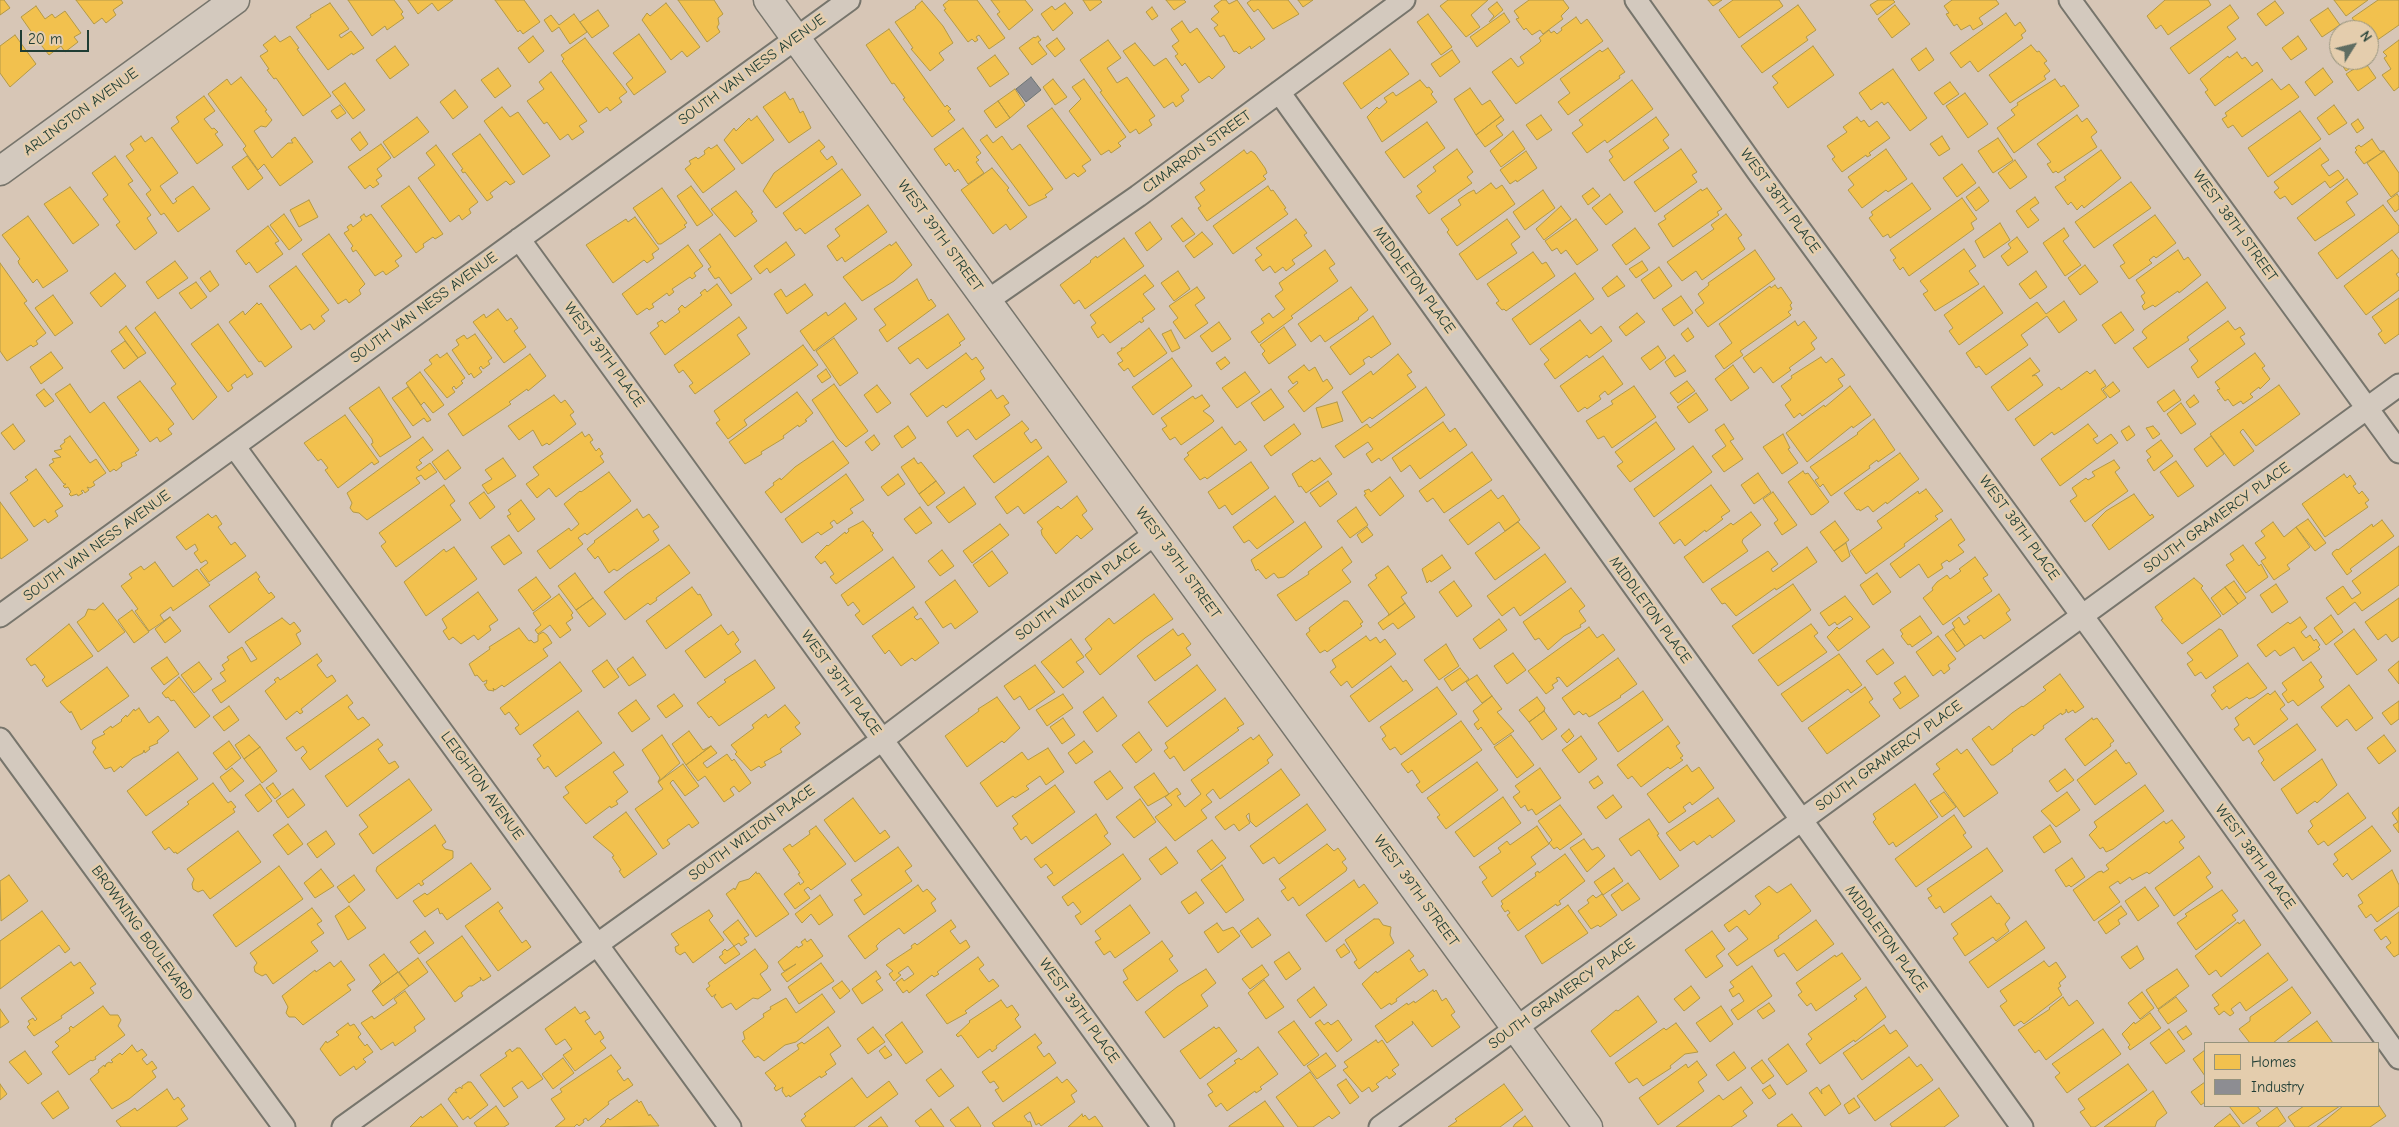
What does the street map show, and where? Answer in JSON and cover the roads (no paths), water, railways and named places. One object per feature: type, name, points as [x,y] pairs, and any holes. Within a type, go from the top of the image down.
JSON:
[{"type":"street","name":"ARLINGTON AVENUE","points":[[0,171],[235,0]]},
{"type":"street","name":"WEST 39TH STREET","points":[[768,0],[1588,1127]]},
{"type":"street","name":"SOUTH VAN NESS AVENUE","points":[[0,616],[848,0]]},
{"type":"street","name":"CIMARRON STREET","points":[[987,301],[1138,196],[1404,0]]},
{"type":"street","name":"WEST 38TH PLACE","points":[[1636,0],[2399,1058]]},
{"type":"street","name":"WEST 38TH STREET","points":[[2070,0],[2399,452]]},
{"type":"street","name":"MIDDLETON PLACE","points":[[1279,92],[2022,1127]]},
{"type":"street","name":"WEST 39TH PLACE","points":[[519,239],[1163,1127]]},
{"type":"street","name":"SOUTH GRAMERCY PLACE","points":[[1380,1127],[2399,385]]},
{"type":"street","name":"LEIGHTON AVENUE","points":[[234,446],[730,1127]]},
{"type":"street","name":"SOUTH WILTON PLACE","points":[[343,1127],[882,740],[1156,533]]},
{"type":"street","name":"BROWNING BOULEVARD","points":[[0,739],[284,1127]]}]
